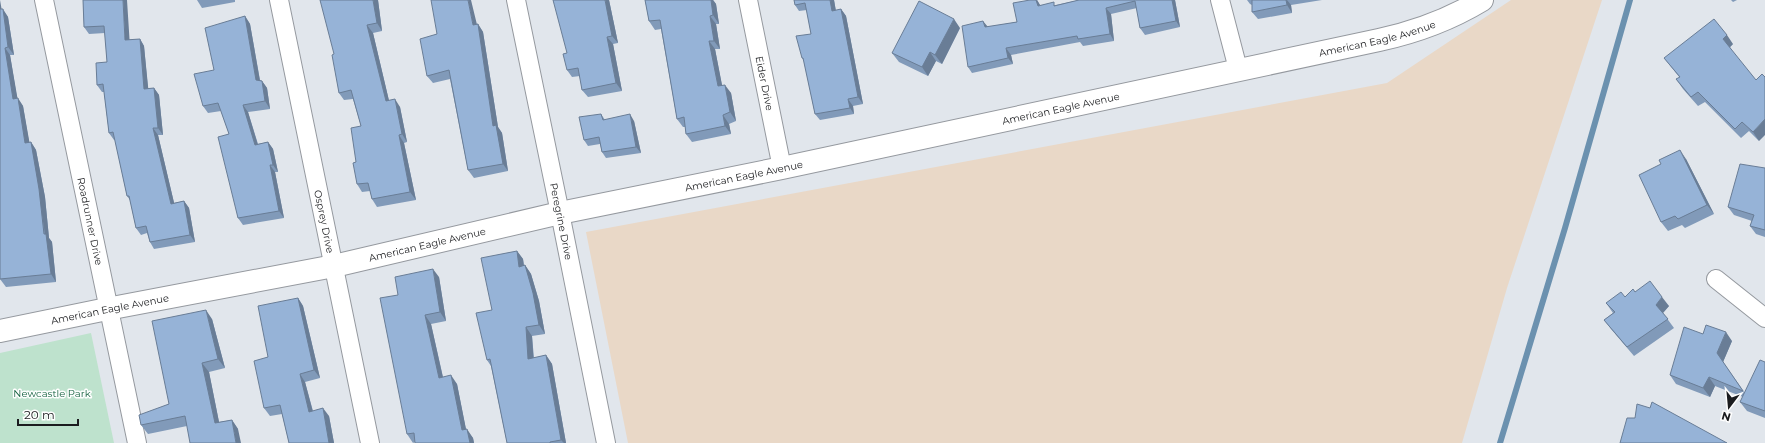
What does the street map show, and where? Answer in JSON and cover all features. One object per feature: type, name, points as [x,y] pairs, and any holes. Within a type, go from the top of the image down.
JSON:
[{"type":"street","name":"Roadrunner Drive","points":[[44,0],[107,309],[137,443]]},
{"type":"street","name":"Osprey Drive","points":[[279,0],[370,443]]},
{"type":"street","name":"Peregrine Drive","points":[[516,0],[606,443]]},
{"type":"street","name":"Eider Drive","points":[[748,0],[782,168]]},
{"type":"street","points":[[1220,0],[1238,69]]},
{"type":"street","name":"American Eagle Avenue","points":[[0,331],[334,266],[560,213],[782,168],[1238,69],[1407,34],[1434,25],[1460,13],[1482,0]]},
{"type":"street","points":[[1716,279],[1765,318]]},
{"type":"shaded area","points":[[1511,0],[1602,0],[1507,288],[1462,443],[628,443],[586,232],[1387,83]]},
{"type":"green space","name":"Newcastle Park","points":[[91,333],[114,443],[0,443],[0,353]]},
{"type":"building","points":[[83,0],[123,0],[125,40],[140,39],[144,89],[154,88],[158,128],[153,128],[171,204],[184,201],[190,235],[150,242],[146,226],[136,228],[129,196],[127,196],[113,132],[109,133],[103,84],[97,85],[96,63],[107,62],[104,26],[84,27]]},
{"type":"building","points":[[320,0],[373,0],[377,23],[367,25],[386,101],[395,99],[402,134],[399,135],[410,192],[372,199],[368,183],[357,184],[353,163],[356,162],[351,128],[361,126],[351,90],[339,93],[332,55],[334,54]]},
{"type":"building","points":[[431,0],[468,0],[473,25],[478,24],[493,126],[496,125],[503,164],[468,170],[449,70],[427,76],[420,39],[437,34]]},
{"type":"building","points":[[553,0],[605,0],[612,36],[607,37],[616,83],[582,90],[578,68],[567,70],[563,54],[567,53]]},
{"type":"building","points":[[645,0],[711,0],[713,15],[710,16],[714,41],[709,41],[718,86],[725,85],[730,112],[723,115],[725,126],[686,134],[684,117],[677,119],[660,20],[649,21]]},
{"type":"building","points":[[794,0],[830,0],[832,11],[841,9],[858,97],[848,99],[850,108],[815,114],[803,58],[796,36],[811,34],[805,3],[795,5]]},
{"type":"building","points":[[1036,0],[1038,6],[1054,2],[1054,6],[1079,0],[1172,0],[1176,21],[1140,28],[1135,1],[1106,8],[1110,34],[1078,39],[1077,36],[1006,48],[1008,58],[968,67],[962,26],[983,21],[985,27],[1017,22],[1013,3]]},
{"type":"building","points":[[1252,0],[1286,0],[1287,5],[1252,12]]},
{"type":"building","points":[[919,1],[954,19],[935,55],[930,52],[922,67],[892,53]]},
{"type":"building","points":[[0,9],[3,9],[8,47],[5,48],[13,99],[18,98],[25,143],[31,142],[51,274],[0,279]]},
{"type":"building","points":[[245,16],[256,80],[262,81],[265,101],[243,105],[255,145],[268,142],[273,165],[270,165],[279,211],[238,218],[218,137],[229,134],[218,103],[203,106],[194,74],[214,70],[205,28]]},
{"type":"building","points":[[1714,19],[1727,35],[1723,39],[1756,80],[1762,74],[1765,77],[1765,119],[1753,132],[1742,122],[1735,129],[1698,92],[1691,97],[1676,79],[1680,77],[1664,58]]},
{"type":"building","points":[[601,114],[603,120],[630,114],[636,147],[602,152],[599,137],[584,140],[579,117]]},
{"type":"building","points":[[1680,150],[1707,205],[1678,219],[1675,216],[1661,222],[1639,175],[1661,164],[1659,160]]},
{"type":"building","points":[[1740,164],[1765,168],[1765,230],[1750,226],[1754,215],[1728,207]]},
{"type":"building","points":[[517,251],[519,267],[525,265],[533,293],[539,325],[526,327],[528,359],[546,355],[561,440],[550,443],[507,443],[490,359],[487,360],[476,313],[492,310],[481,258]]},
{"type":"building","points":[[433,269],[440,312],[425,315],[439,378],[451,375],[462,430],[467,429],[470,443],[415,443],[414,433],[407,434],[380,298],[398,295],[395,277]]},
{"type":"building","points":[[1650,281],[1662,297],[1656,305],[1668,319],[1627,347],[1604,320],[1615,312],[1606,303],[1621,292],[1625,297],[1633,289],[1635,292]]},
{"type":"building","points":[[298,298],[314,370],[300,374],[309,412],[323,408],[329,443],[289,443],[280,405],[264,408],[254,361],[268,357],[258,306]]},
{"type":"building","points":[[206,310],[218,359],[202,363],[215,423],[232,420],[236,443],[190,443],[185,416],[141,425],[139,415],[169,404],[152,321]]},
{"type":"building","points":[[1706,325],[1726,332],[1717,353],[1743,391],[1709,377],[1703,388],[1670,375],[1684,327],[1703,334]]},
{"type":"building","points":[[1760,360],[1765,362],[1765,411],[1740,402]]},
{"type":"building","points":[[1652,402],[1727,443],[1620,443],[1627,418],[1635,418],[1637,404],[1650,408]]},
{"type":"waterway","points":[[1500,443],[1565,228],[1630,0]]}]
